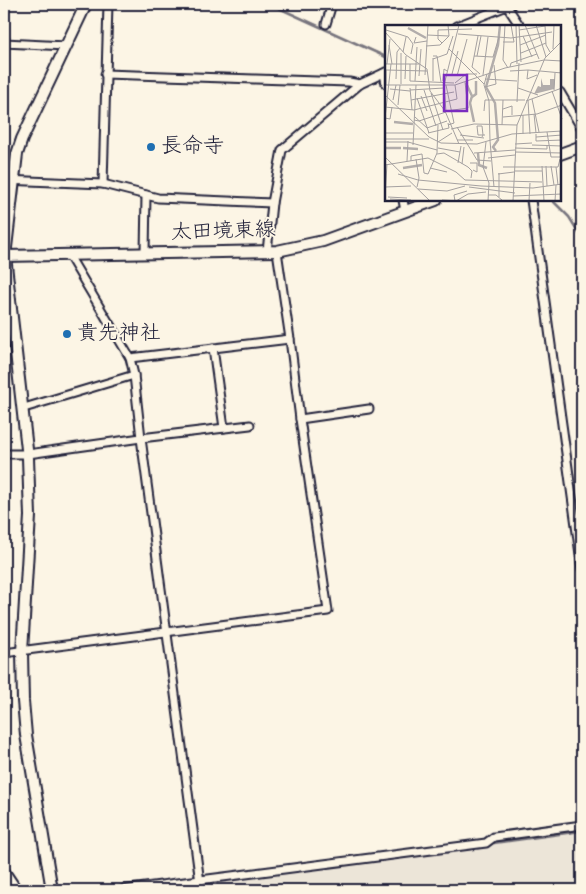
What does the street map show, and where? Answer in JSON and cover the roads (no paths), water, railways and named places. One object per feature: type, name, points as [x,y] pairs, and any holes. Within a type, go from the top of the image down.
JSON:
[{"type":"main road","points":[[52,890],[26,735],[22,652],[30,516],[28,454],[24,408],[9,320],[5,256],[8,180],[22,139],[86,4]]},
{"type":"main road","points":[[561,154],[582,146]]},
{"type":"main road","name":"太田境東線","points":[[5,256],[272,251],[323,241],[433,201]]},
{"type":"main road","points":[[4,872],[16,890]]},
{"type":"street","points":[[103,184],[108,4]]},
{"type":"street","points":[[326,24],[332,4]]},
{"type":"street","points":[[460,25],[511,7],[520,25]]},
{"type":"street","points":[[4,43],[66,46]]},
{"type":"street","points":[[4,653],[328,612],[290,339],[272,251],[272,203],[282,150],[360,84],[385,73]]},
{"type":"street","points":[[105,74],[349,82],[360,84]]},
{"type":"street","points":[[561,94],[582,129]]},
{"type":"street","points":[[8,180],[103,184],[158,198],[272,203]]},
{"type":"street","points":[[145,253],[146,195]]},
{"type":"street","points":[[403,201],[405,212]]},
{"type":"street","points":[[531,201],[582,569]]},
{"type":"street","points":[[68,254],[130,358],[134,375],[140,438],[201,890]]},
{"type":"street","points":[[130,358],[290,339]]},
{"type":"street","points":[[213,348],[224,428]]},
{"type":"street","points":[[24,408],[134,375]]},
{"type":"street","points":[[300,419],[370,409]]},
{"type":"street","points":[[4,454],[28,454],[250,425]]},
{"type":"street","points":[[122,890],[486,843],[494,838],[582,826]]},
{"type":"waterway","points":[[270,4],[385,57]]},
{"type":"waterway","points":[[553,201],[569,217],[582,238]]},
{"type":"waterway","points":[[494,843],[582,831]]},
{"type":"place","name":"長命寺","points":[[151,147]]},
{"type":"place","name":"貴先神社","points":[[67,334]]}]
